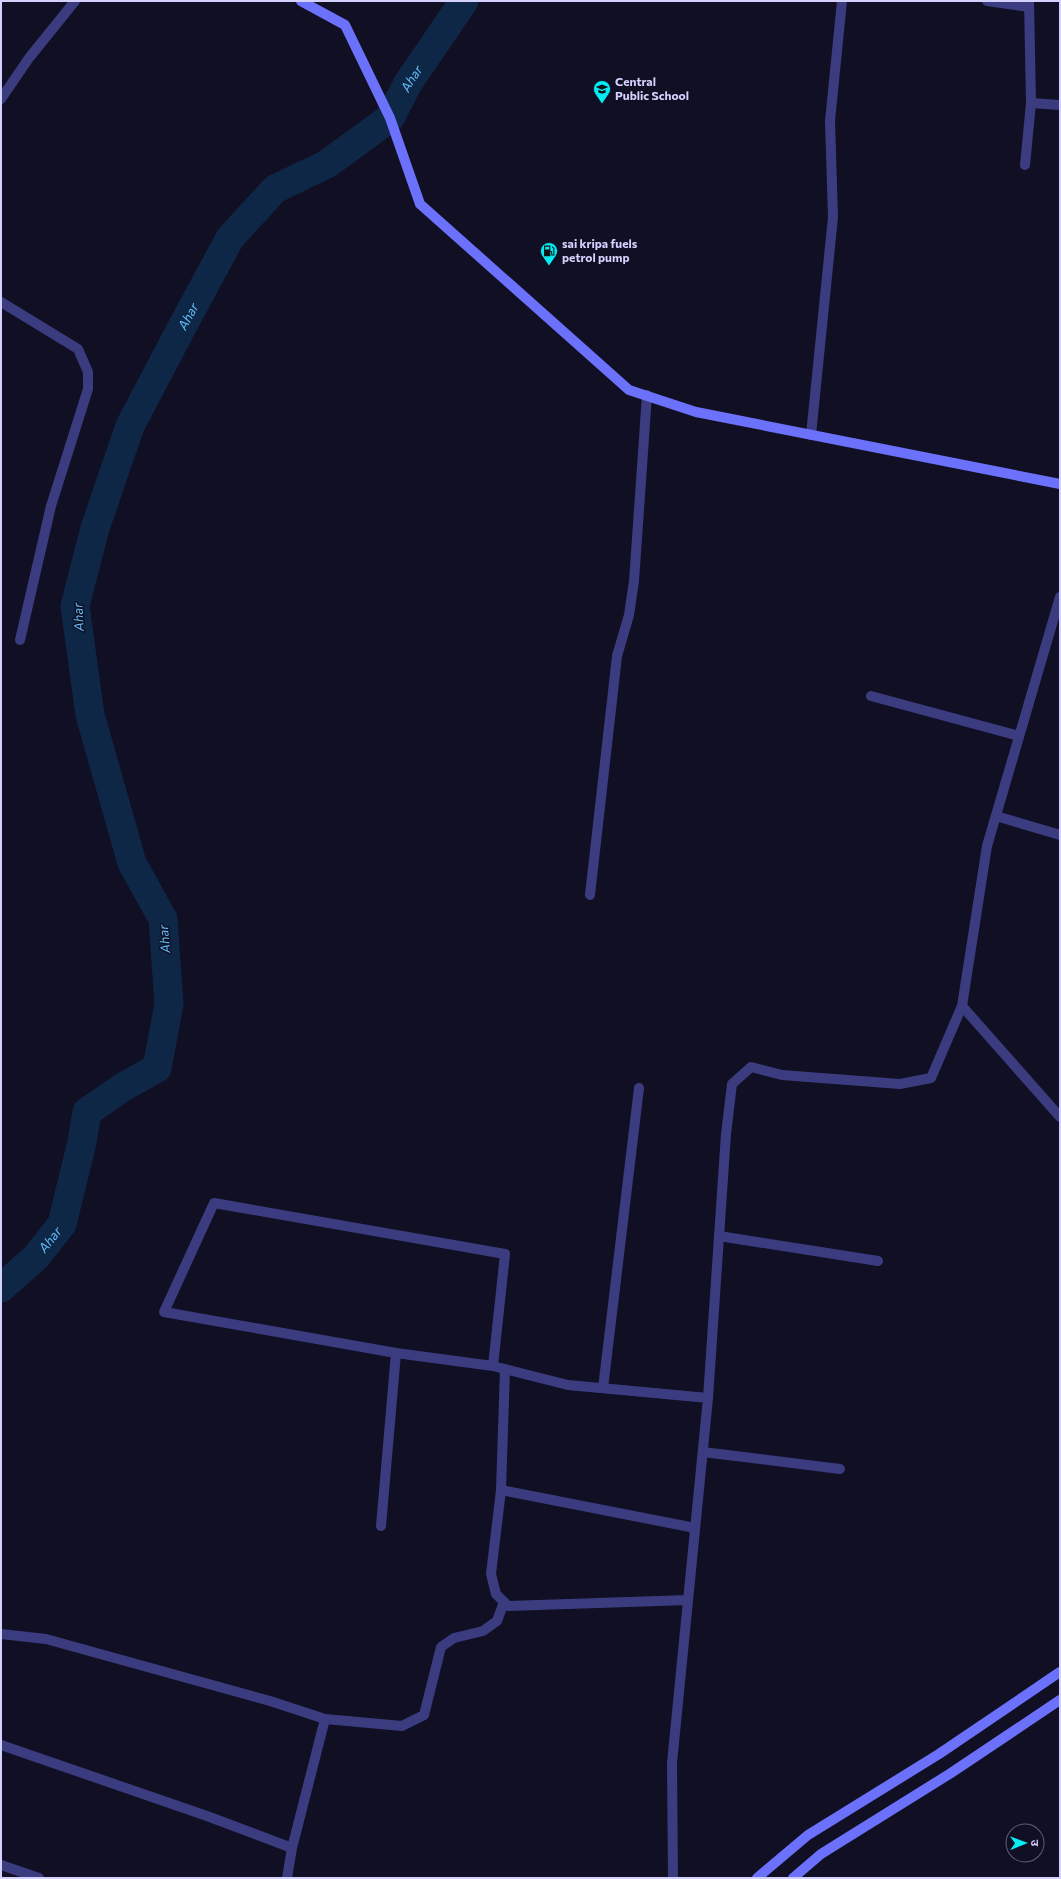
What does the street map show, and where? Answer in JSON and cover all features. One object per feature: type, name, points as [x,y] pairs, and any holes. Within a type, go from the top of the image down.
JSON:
[{"type":"street","points":[[1,99],[29,58],[75,1]]},
{"type":"street","points":[[301,1],[345,25],[390,118],[420,204],[629,390],[696,412],[1060,484]]},
{"type":"street","points":[[811,435],[833,217],[830,122],[842,1]]},
{"type":"street","points":[[987,1],[1029,4],[1031,103],[1025,165]]},
{"type":"street","points":[[1031,103],[1060,105]]},
{"type":"street","points":[[1,302],[78,348],[88,372],[88,389],[51,506],[20,640]]},
{"type":"street","points":[[590,895],[617,656],[629,615],[634,581],[647,396]]},
{"type":"street","points":[[674,1878],[672,1763],[708,1398],[726,1134],[732,1084],[751,1068],[782,1075],[900,1084],[931,1078],[962,1006],[987,846],[1060,597]]},
{"type":"street","points":[[870,696],[1019,736]]},
{"type":"street","points":[[996,816],[1060,835]]},
{"type":"street","points":[[962,1006],[1060,1117]]},
{"type":"street","points":[[603,1388],[638,1088]]},
{"type":"street","points":[[493,1366],[505,1254],[214,1203],[164,1312],[396,1353],[493,1366],[568,1385],[708,1398]]},
{"type":"street","points":[[719,1236],[878,1261]]},
{"type":"street","points":[[381,1526],[396,1353]]},
{"type":"street","points":[[505,1369],[501,1490],[490,1574],[496,1594],[508,1606],[688,1600]]},
{"type":"street","points":[[702,1452],[840,1469]]},
{"type":"street","points":[[501,1490],[695,1528]]},
{"type":"street","points":[[1,1634],[46,1639],[270,1701],[325,1719],[402,1726],[424,1715],[441,1647],[454,1638],[483,1631],[497,1621],[504,1602]]},
{"type":"street","points":[[757,1878],[808,1835],[939,1754],[1060,1672]]},
{"type":"street","points":[[793,1878],[822,1854],[951,1773],[1060,1700]]},
{"type":"street","points":[[287,1878],[292,1848],[325,1719]]},
{"type":"street","points":[[1,1745],[207,1816],[292,1848]]},
{"type":"street","points":[[1,1865],[39,1878]]},
{"type":"waterway","name":"Ahar","points":[[1,1288],[36,1257],[62,1224],[82,1142],[87,1112],[123,1087],[157,1068],[169,1004],[163,919],[132,863],[90,715],[75,606],[95,528],[130,426],[230,238],[275,189],[327,164],[390,118],[408,83],[464,1]]},
{"type":"place","name":"Central Public School","points":[[602,104]]},
{"type":"place","name":"sai kripa fuels petrol pump","points":[[549,266]]}]
